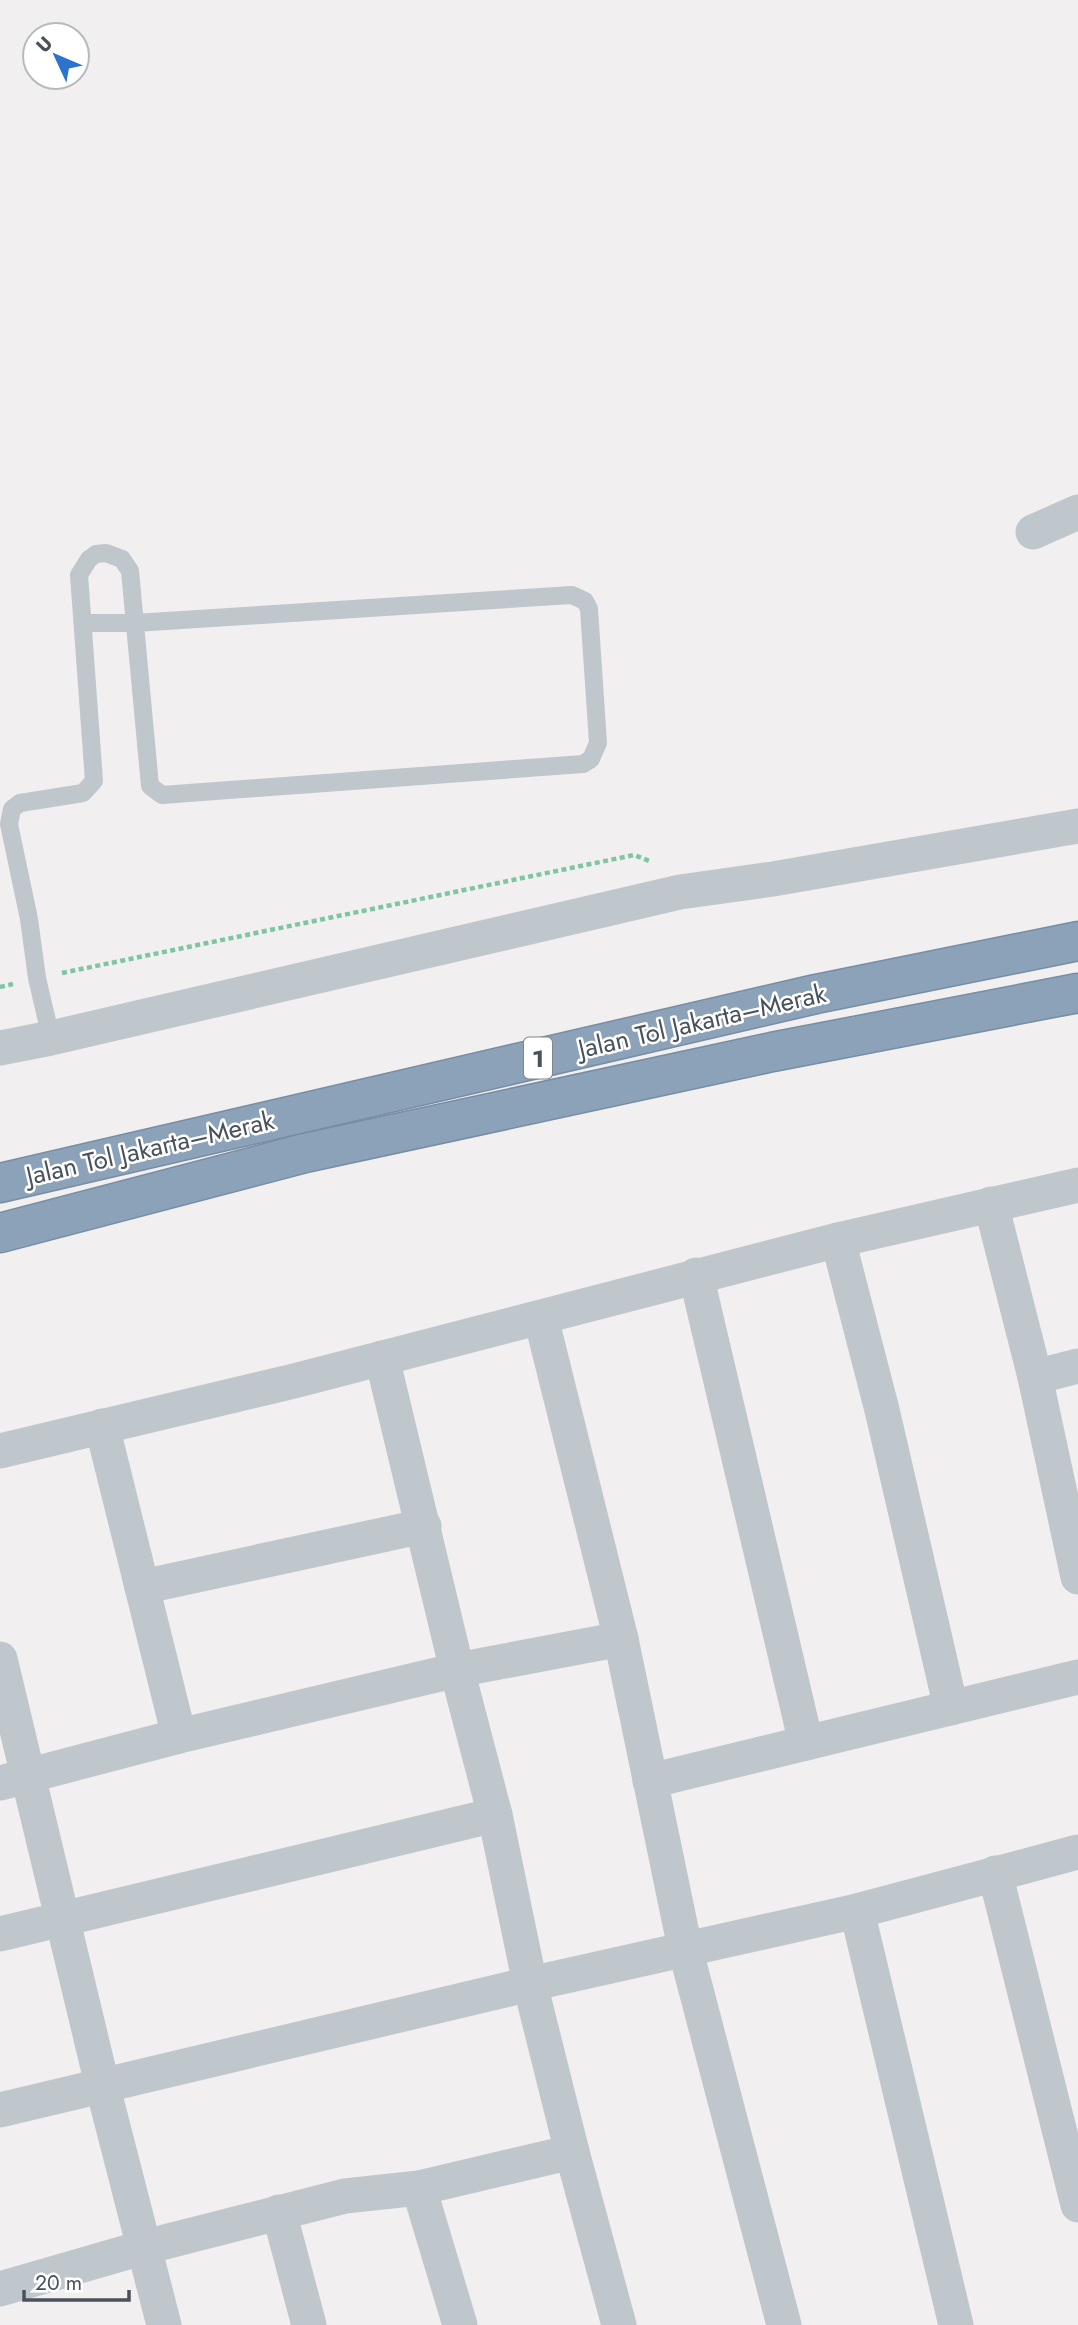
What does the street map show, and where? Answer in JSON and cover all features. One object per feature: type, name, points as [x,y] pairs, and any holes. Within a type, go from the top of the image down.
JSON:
[{"type":"highway","name":"Jalan Tol Jakarta–Merak","points":[[0,1182],[802,997],[1078,941]]},
{"type":"highway","name":"Jalan Tol Jakarta–Merak","points":[[0,1233],[306,1153],[772,1052],[1078,993]]},
{"type":"street","points":[[1033,532],[1078,512]]},
{"type":"street","points":[[0,1048],[680,892],[773,879],[1078,827]]},
{"type":"street","points":[[0,1451],[541,1318],[696,1275],[1078,1185]]},
{"type":"street","points":[[991,1204],[1072,1515],[1078,1577]]},
{"type":"street","points":[[838,1240],[882,1410],[951,1708]]},
{"type":"street","points":[[696,1275],[806,1743]]},
{"type":"street","points":[[541,1318],[621,1639],[685,1948],[784,2325]]},
{"type":"street","points":[[382,1358],[495,1815],[530,1984],[619,2325]]},
{"type":"street","points":[[1035,1377],[1078,1366]]},
{"type":"street","points":[[102,1426],[179,1736]]},
{"type":"street","points":[[142,1587],[424,1526]]},
{"type":"street","points":[[14,1779],[179,1736],[457,1670],[621,1639]]},
{"type":"street","points":[[0,1659],[14,1779],[64,1918],[102,2084],[164,2325]]},
{"type":"street","points":[[650,1780],[1078,1677]]},
{"type":"street","points":[[0,1934],[495,1815]]},
{"type":"street","points":[[0,2110],[685,1948],[857,1912],[1078,1852]]},
{"type":"street","points":[[995,1873],[1078,2205]]},
{"type":"street","points":[[857,1912],[956,2325]]},
{"type":"street","points":[[0,2289],[145,2247],[345,2196],[419,2188],[572,2152]]},
{"type":"street","points":[[419,2188],[460,2325]]},
{"type":"street","points":[[279,2212],[309,2325]]},
{"type":"lane","points":[[51,1038],[37,978],[29,919],[9,832],[12,809],[20,803],[83,793],[94,781],[79,575],[89,559],[96,554],[115,555],[128,566],[135,623],[150,786],[162,795],[583,764],[591,759],[598,743],[589,609],[585,601],[572,595],[135,623],[84,623]]},
{"type":"path","points":[[0,987],[634,855],[643,857],[669,874],[680,892]]}]
